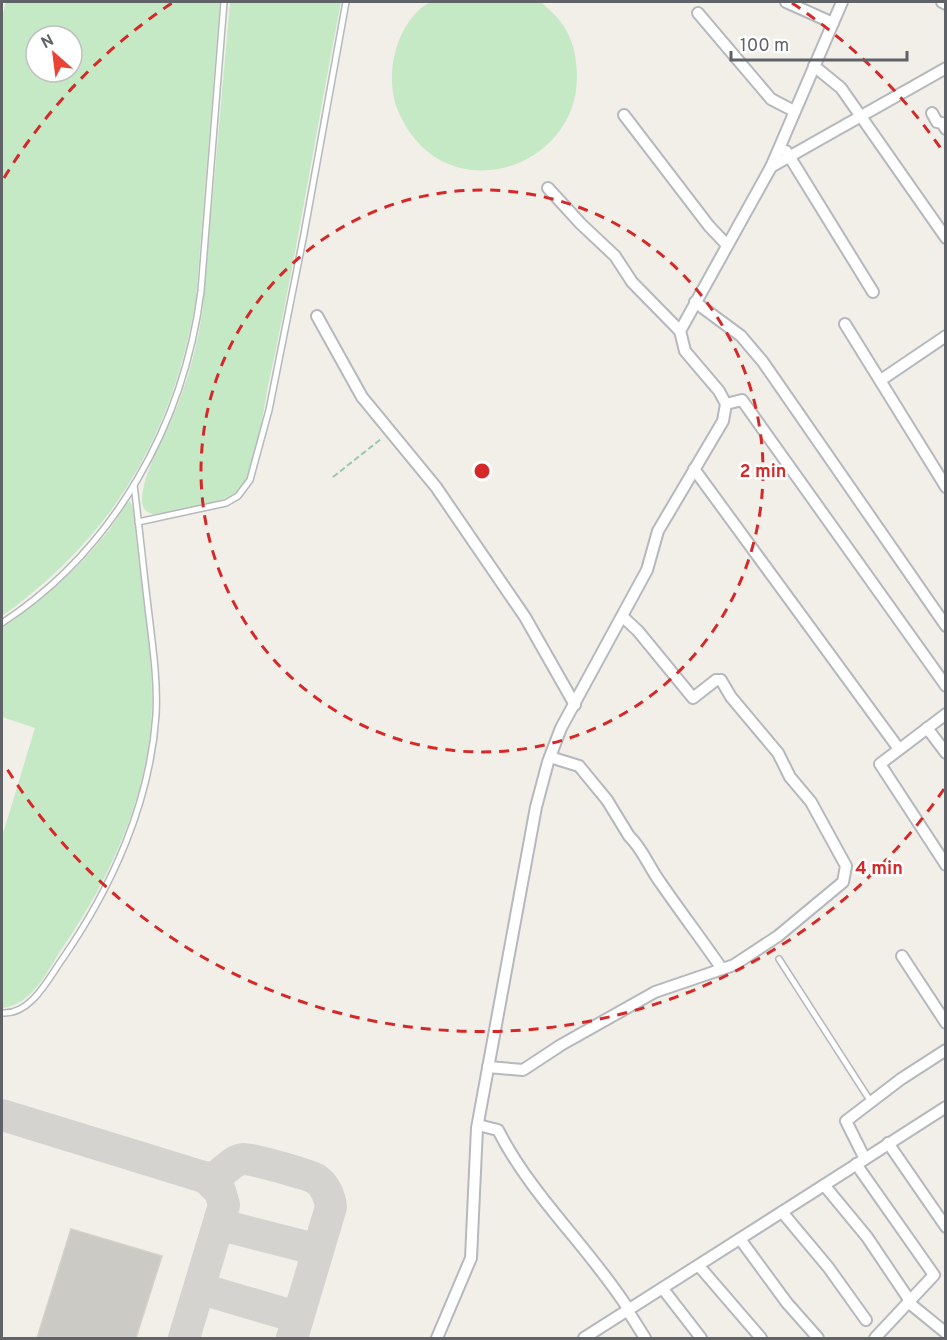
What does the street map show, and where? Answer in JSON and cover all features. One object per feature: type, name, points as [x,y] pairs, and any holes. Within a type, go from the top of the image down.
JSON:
[{"type":"street","points":[[787,2],[833,23]]},
{"type":"street","points":[[680,331],[771,167],[842,2]]},
{"type":"street","points":[[698,13],[771,99],[794,111]]},
{"type":"street","points":[[814,66],[841,88],[945,238]]},
{"type":"street","points":[[771,167],[945,68]]},
{"type":"street","points":[[932,113],[945,129]]},
{"type":"street","points":[[624,115],[709,226],[727,245]]},
{"type":"street","points":[[781,143],[873,292]]},
{"type":"street","points":[[437,1338],[471,1258],[478,1125],[536,807],[550,756],[561,728],[647,570],[658,531],[723,421],[726,404],[719,391],[685,351],[680,331],[632,282],[615,256],[580,224],[549,188]]},
{"type":"street","points":[[695,302],[741,336],[763,362],[945,626]]},
{"type":"street","points":[[317,316],[362,397],[436,487],[525,617],[575,705]]},
{"type":"street","points":[[845,324],[945,487]]},
{"type":"street","points":[[881,380],[945,336]]},
{"type":"street","points":[[726,404],[742,400],[945,686]]},
{"type":"street","points":[[694,469],[899,749]]},
{"type":"street","points":[[488,1067],[523,1070],[561,1045],[654,992],[734,965],[769,942],[843,882],[846,866],[811,802],[790,777],[778,753],[731,697],[721,681],[716,680],[693,698],[638,631],[623,617]]},
{"type":"street","points":[[945,714],[880,764],[945,865]]},
{"type":"street","points":[[927,728],[945,753]]},
{"type":"street","points":[[550,756],[579,766],[593,781],[629,836],[637,844],[660,882],[722,969]]},
{"type":"street","points":[[902,956],[945,1023]]},
{"type":"street","points":[[876,1338],[934,1275],[860,1162],[846,1121],[945,1050]]},
{"type":"street","points":[[589,1337],[945,1107]]},
{"type":"street","points":[[478,1125],[498,1130],[511,1156],[548,1207],[594,1259],[645,1338]]},
{"type":"street","points":[[888,1143],[945,1227]]},
{"type":"street","points":[[824,1185],[867,1237],[909,1301],[945,1333]]},
{"type":"street","points":[[782,1212],[828,1267],[866,1320]]},
{"type":"street","points":[[740,1239],[787,1303],[818,1338]]},
{"type":"street","points":[[699,1266],[761,1338]]},
{"type":"street","points":[[663,1289],[701,1338]]},
{"type":"lane","points":[[2,623],[44,592],[104,530],[154,450],[175,401],[189,359],[197,320],[224,2]]},
{"type":"lane","points":[[138,522],[226,503],[238,496],[250,480],[269,410],[282,347],[346,2]]},
{"type":"lane","points":[[2,1013],[16,1011],[33,999],[78,936],[118,862],[138,807],[150,758],[156,697],[134,485]]},
{"type":"lane","points":[[778,959],[871,1102]]},
{"type":"path","points":[[333,477],[391,432]]},
{"type":"green space","points":[[6,2],[220,2],[196,298],[186,347],[172,394],[154,437],[132,478],[106,516],[76,552],[41,585],[2,616],[2,17]]},
{"type":"green space","points":[[230,2],[341,2],[288,290],[258,439],[247,478],[236,493],[214,503],[186,510],[152,514],[145,509],[142,503],[143,491],[154,457],[184,388],[201,321]]},
{"type":"green space","points":[[430,2],[541,2],[558,18],[569,35],[574,52],[575,96],[564,125],[544,147],[519,163],[491,170],[462,168],[435,157],[411,134],[402,120],[394,99],[393,65],[398,44],[407,24],[421,8]]},
{"type":"green space","points":[[130,501],[134,514],[151,674],[150,738],[144,770],[124,834],[96,894],[79,923],[37,987],[22,1001],[2,1008],[2,837],[35,728],[2,717],[2,628],[46,595],[73,571],[112,527],[127,502]]},
{"type":"building","points":[[71,1229],[162,1256],[136,1338],[37,1338]]},
{"type":"taxiway","points":[[2,1115],[207,1178],[217,1176],[233,1163],[243,1159],[280,1167],[316,1179],[322,1184],[330,1199],[331,1207],[292,1338]]},
{"type":"taxiway","points":[[184,1338],[224,1205],[220,1191],[205,1177]]},
{"type":"taxiway","points":[[233,1228],[303,1246]]},
{"type":"taxiway","points":[[215,1293],[283,1313]]}]
